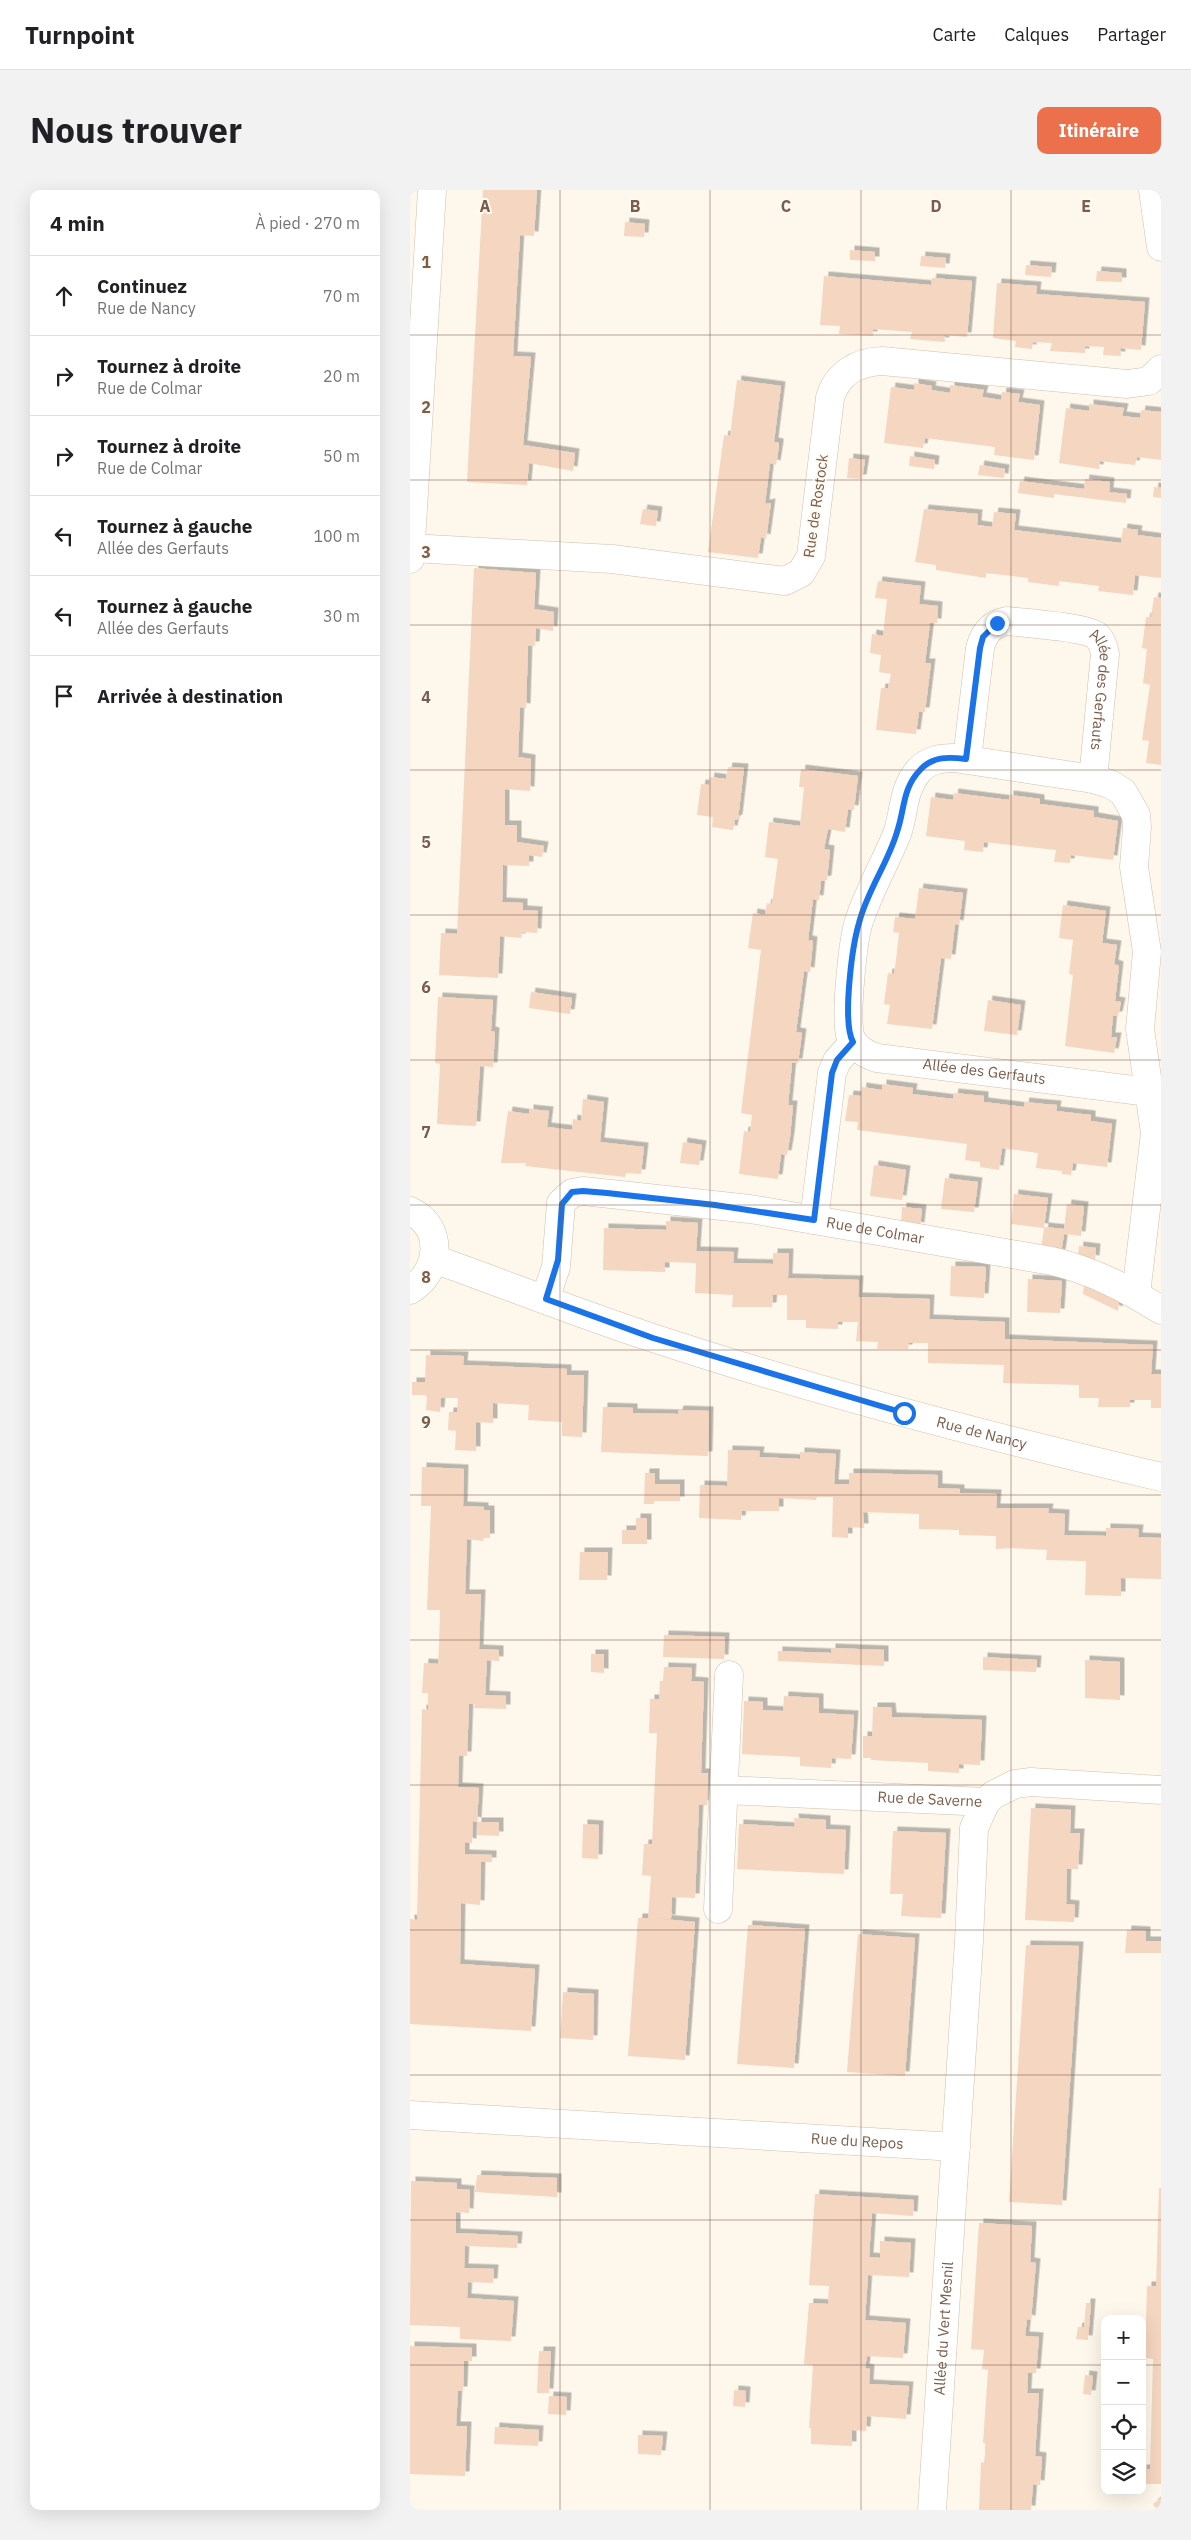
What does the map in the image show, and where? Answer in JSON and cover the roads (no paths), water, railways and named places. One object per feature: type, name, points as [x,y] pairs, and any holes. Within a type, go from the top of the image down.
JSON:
[{"type":"street","points":[[410,559],[432,190]]},
{"type":"street","points":[[1154,190],[1161,247]]},
{"type":"street","name":"Rue de Rostock","points":[[411,548],[612,559],[785,580],[801,573],[812,556],[830,398],[838,379],[850,370],[872,362],[882,361],[1128,384],[1149,381],[1161,369]]},
{"type":"street","name":"Allée des Gerfauts","points":[[966,759],[980,648],[983,637],[989,629],[997,623],[1007,620],[1078,630],[1097,636],[1103,644],[1105,654],[1093,778]]},
{"type":"street","name":"Allée des Gerfauts","points":[[1136,1294],[1155,1133],[1140,1029],[1147,952],[1134,867],[1136,815],[1122,792],[1110,784],[1093,778],[966,759],[940,758],[928,762],[912,780],[906,791],[898,831],[859,922],[847,1010],[848,1028],[853,1042],[864,1053],[877,1058],[1149,1092]]},
{"type":"street","points":[[814,1220],[832,1073],[837,1060],[853,1042]]},
{"type":"street","name":"Rue de Colmar","points":[[546,1299],[558,1260],[562,1204],[568,1196],[576,1191],[732,1207],[1067,1265],[1090,1271],[1136,1294],[1161,1310]]},
{"type":"street","points":[[410,1211],[422,1219],[430,1230],[435,1246],[434,1259],[424,1279],[410,1290]]},
{"type":"street","name":"Rue de Nancy","points":[[434,1259],[653,1338],[852,1399],[953,1427],[1161,1477]]},
{"type":"street","points":[[718,1909],[729,1675]]},
{"type":"street","name":"Rue de Saverne","points":[[724,1790],[986,1802],[1016,1784],[1031,1782],[1161,1790]]},
{"type":"street","points":[[956,2147],[974,1828],[986,1802]]},
{"type":"street","name":"Rue du Repos","points":[[410,2115],[956,2147]]},
{"type":"street","name":"Allée du Vert Mesnil","points":[[932,2510],[956,2147]]}]
